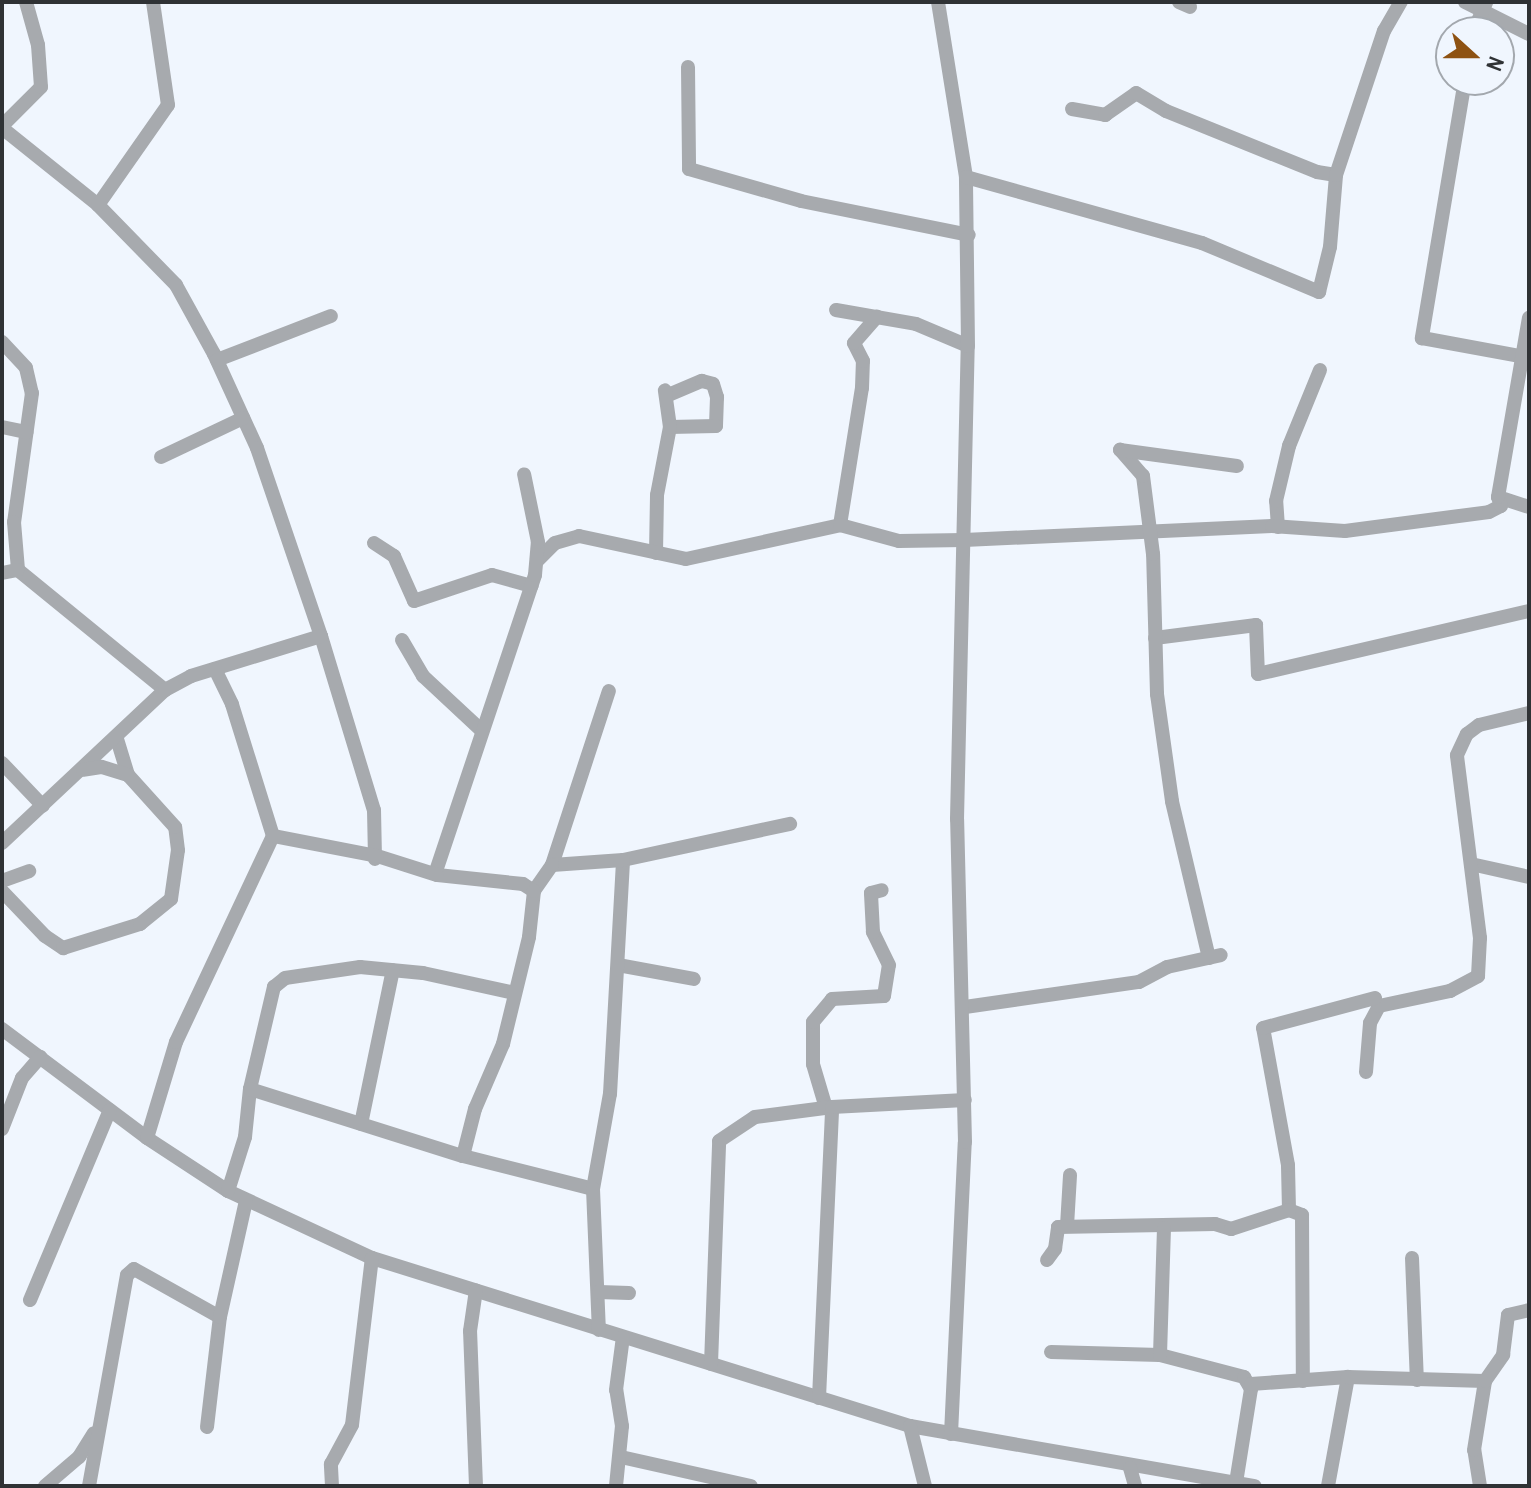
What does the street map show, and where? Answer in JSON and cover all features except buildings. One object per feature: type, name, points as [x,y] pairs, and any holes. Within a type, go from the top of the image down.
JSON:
[{"type":"street","points":[[26,2],[41,87],[2,127],[98,205],[176,285],[217,360],[243,418],[321,636],[374,810],[375,858]]},
{"type":"street","points":[[938,2],[966,177],[969,235],[957,819],[965,1007],[965,1100],[951,1434]]},
{"type":"street","points":[[966,177],[1202,243],[1319,292],[1330,247],[1336,175],[1384,31],[1401,2]]},
{"type":"street","points":[[1465,2],[1486,6],[1529,34]]},
{"type":"street","points":[[98,205],[168,105],[156,3]]},
{"type":"street","points":[[688,67],[689,169],[801,201],[969,235]]},
{"type":"street","points":[[1072,109],[1105,115],[1136,93],[1180,117],[1317,172],[1336,175]]},
{"type":"street","points":[[1462,96],[1422,338],[1520,356]]},
{"type":"street","points":[[836,310],[916,324],[968,346]]},
{"type":"street","points":[[217,360],[331,316]]},
{"type":"street","points":[[840,525],[862,388],[863,361],[854,343],[877,317]]},
{"type":"street","points":[[1504,502],[1520,356],[1529,318]]},
{"type":"street","points":[[2,342],[26,368],[32,393],[14,522],[18,570],[165,690]]},
{"type":"street","points":[[1278,527],[1276,501],[1289,446],[1320,370]]},
{"type":"street","points":[[656,553],[657,495],[670,427],[666,393],[702,381],[713,384],[717,397],[716,426],[670,427]]},
{"type":"street","points":[[161,457],[243,418]]},
{"type":"street","points":[[2,427],[26,432]]},
{"type":"street","points":[[965,1007],[1139,982],[1167,967],[1215,957],[1172,801],[1157,694],[1143,476],[1120,450],[1237,466]]},
{"type":"street","points":[[435,874],[532,586],[538,542],[524,474]]},
{"type":"street","points":[[537,561],[555,543],[579,536],[686,559],[840,525],[899,541],[1278,527],[1345,531],[1504,502],[1529,507]]},
{"type":"street","points":[[374,543],[394,556],[414,601],[492,575],[532,586]]},
{"type":"street","points":[[2,573],[18,570]]},
{"type":"street","points":[[1155,638],[1256,625],[1258,674],[1529,611]]},
{"type":"street","points":[[2,843],[117,739],[165,690],[215,669],[321,636]]},
{"type":"street","points":[[402,640],[423,676],[482,731]]},
{"type":"street","points":[[147,1138],[176,1042],[273,836],[232,704],[215,669]]},
{"type":"street","points":[[463,1156],[515,993],[534,891],[552,865],[609,691]]},
{"type":"street","points":[[1366,1072],[1370,1023],[1379,1006],[1450,991],[1478,976],[1480,938],[1459,750],[1479,725],[1529,713]]},
{"type":"street","points":[[2,891],[45,936],[63,948],[157,915],[171,899],[178,850],[175,827],[128,775],[117,739]]},
{"type":"street","points":[[2,763],[43,806]]},
{"type":"street","points":[[83,770],[101,767],[128,775]]},
{"type":"street","points":[[552,865],[623,860],[790,824]]},
{"type":"street","points":[[273,836],[435,874],[523,884],[534,891]]},
{"type":"street","points":[[599,1330],[593,1189],[610,1094],[623,860]]},
{"type":"street","points":[[1471,864],[1529,877]]},
{"type":"street","points":[[2,881],[29,871]]},
{"type":"street","points":[[819,1398],[829,1107],[813,1064],[813,1022],[832,999],[884,996],[889,965],[873,932],[871,893],[882,890]]},
{"type":"street","points":[[618,965],[694,979]]},
{"type":"street","points":[[228,1191],[245,1137],[250,1089],[274,987],[285,978],[324,969],[393,970],[515,993]]},
{"type":"street","points":[[361,1124],[393,970]]},
{"type":"street","points":[[1289,1210],[1288,1165],[1263,1028],[1375,998]]},
{"type":"street","points":[[2,1029],[147,1138],[228,1191],[372,1258],[910,1426],[1130,1468],[1255,1486]]},
{"type":"street","points":[[2,1129],[22,1078],[40,1057]]},
{"type":"street","points":[[250,1089],[463,1156],[593,1189]]},
{"type":"street","points":[[711,1364],[719,1141],[755,1117],[829,1107],[965,1100]]},
{"type":"street","points":[[30,1300],[110,1110]]},
{"type":"street","points":[[1067,1226],[1070,1175]]},
{"type":"street","points":[[207,1427],[220,1317],[246,1201]]},
{"type":"street","points":[[1047,1260],[1055,1249],[1058,1227],[1239,1228],[1289,1210],[1302,1215],[1303,1381]]},
{"type":"street","points":[[1160,1355],[1164,1228]]},
{"type":"street","points":[[332,1486],[331,1464],[352,1425],[372,1258]]},
{"type":"street","points":[[1412,1258],[1417,1380]]},
{"type":"street","points":[[89,1486],[96,1429],[127,1275],[134,1269],[220,1317]]},
{"type":"street","points":[[476,1290],[470,1331],[476,1486]]},
{"type":"street","points":[[599,1292],[629,1293]]},
{"type":"street","points":[[1480,1486],[1474,1450],[1485,1381],[1503,1355],[1508,1315],[1529,1310]]},
{"type":"street","points":[[616,1486],[621,1457],[616,1390],[623,1337]]},
{"type":"street","points":[[1051,1352],[1160,1355],[1230,1370],[1251,1384],[1348,1377],[1485,1381]]},
{"type":"street","points":[[1328,1486],[1348,1377]]},
{"type":"street","points":[[1236,1483],[1251,1384]]},
{"type":"street","points":[[910,1426],[925,1486]]},
{"type":"street","points":[[45,1486],[79,1457],[96,1429]]},
{"type":"street","points":[[621,1457],[751,1486]]},
{"type":"street","points":[[1130,1468],[1135,1486]]}]
